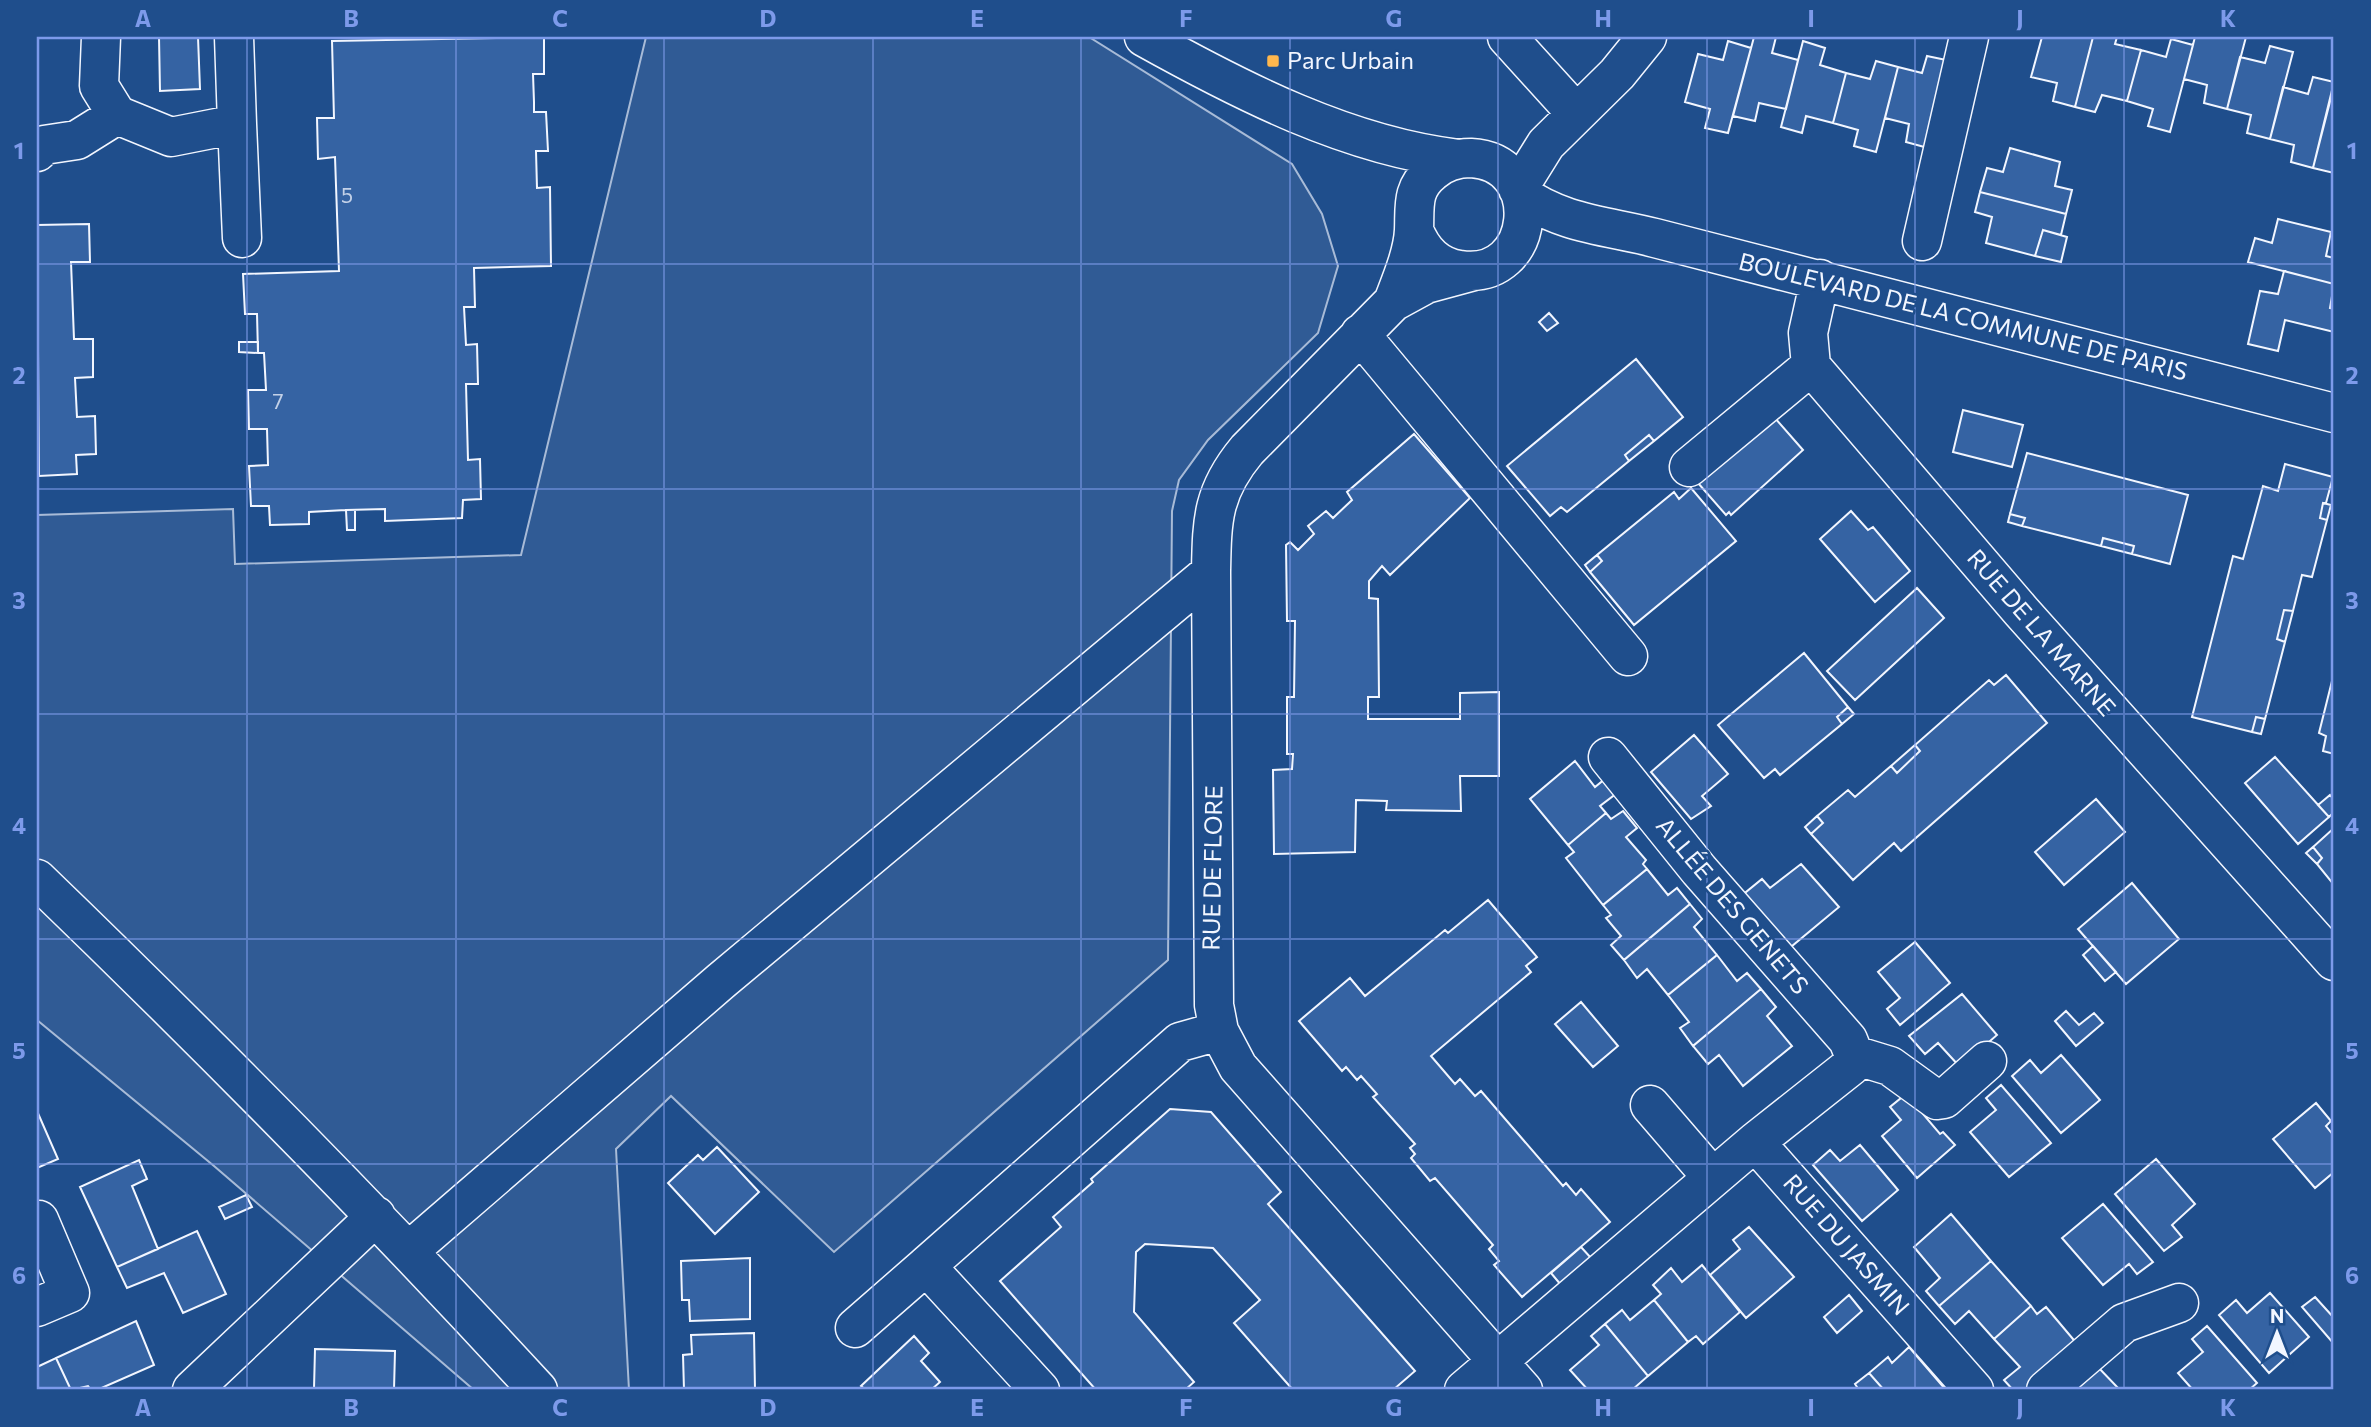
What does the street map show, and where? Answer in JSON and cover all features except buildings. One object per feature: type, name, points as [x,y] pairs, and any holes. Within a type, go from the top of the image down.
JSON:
[{"type":"street","points":[[100,37],[99,86],[117,115],[171,137],[237,124]]},
{"type":"street","points":[[234,37],[242,238]]},
{"type":"street","points":[[1144,37],[1261,97],[1348,133],[1416,153],[1468,159],[1516,158],[1546,144]]},
{"type":"street","points":[[1507,37],[1575,113]]},
{"type":"street","points":[[1520,191],[1546,144],[1617,74],[1647,37]]},
{"type":"street","points":[[1922,241],[1969,37]]},
{"type":"street","points":[[37,152],[44,145],[77,140],[117,115]]},
{"type":"street","points":[[1348,133],[1394,175],[1413,219],[1432,258],[1452,268],[1474,271],[1495,265],[1512,250],[1524,227],[1520,191],[1504,171],[1468,159],[1440,166],[1425,178],[1413,219]]},
{"type":"street","name":"BOULEVARD DE LA COMMUNE DE PARIS","points":[[1520,191],[1548,211],[1591,226],[1628,231],[1820,279],[2334,413]]},
{"type":"street","name":"RUE DE FLORE","points":[[1392,302],[1413,219]]},
{"type":"street","name":"BOULEVARD DE LA COMMUNE DE PARIS","points":[[1512,250],[1542,237],[1591,226]]},
{"type":"street","name":"RUE DE FLORE","points":[[1474,271],[1426,284],[1392,302],[1228,472],[1219,490],[1212,518],[1211,572],[1214,1005],[1219,1031],[1238,1067],[1523,1390]]},
{"type":"street","points":[[1689,467],[1811,366],[1808,333],[1820,279]]},
{"type":"street","points":[[1360,334],[1628,656]]},
{"type":"street","name":"RUE DE LA MARNE","points":[[1811,366],[2021,611],[2334,961]]},
{"type":"street","points":[[410,1250],[721,981],[1211,572]]},
{"type":"street","name":"ALLÉE DES GENETS","points":[[1608,757],[1699,870],[1848,1040],[1854,1055]]},
{"type":"street","points":[[37,879],[224,1059],[410,1250],[538,1390]]},
{"type":"street","points":[[855,1328],[1180,1042],[1219,1031]]},
{"type":"street","points":[[1464,1390],[1712,1177],[1851,1066],[1854,1055],[1889,1066],[1937,1100],[1944,1099],[1987,1061]]},
{"type":"street","points":[[1650,1105],[1712,1177]]},
{"type":"street","name":"RUE DU JASMIN","points":[[1755,1142],[1974,1390]]},
{"type":"street","points":[[192,1390],[376,1216]]},
{"type":"street","points":[[37,1307],[70,1293],[39,1220]]},
{"type":"street","points":[[938,1256],[1040,1390]]},
{"type":"street","points":[[2046,1390],[2124,1323],[2179,1303]]},
{"type":"shaded area","points":[[646,37],[1089,37],[1292,164],[1322,214],[1338,266],[1318,333],[1208,440],[1179,480],[1172,511],[1168,960],[834,1252],[671,1096],[616,1149],[629,1390],[474,1390],[214,1166],[37,1020],[37,515],[233,509],[235,564],[521,555]]},
{"type":"place","name":"Parc Urbain","points":[[1273,61]]}]
